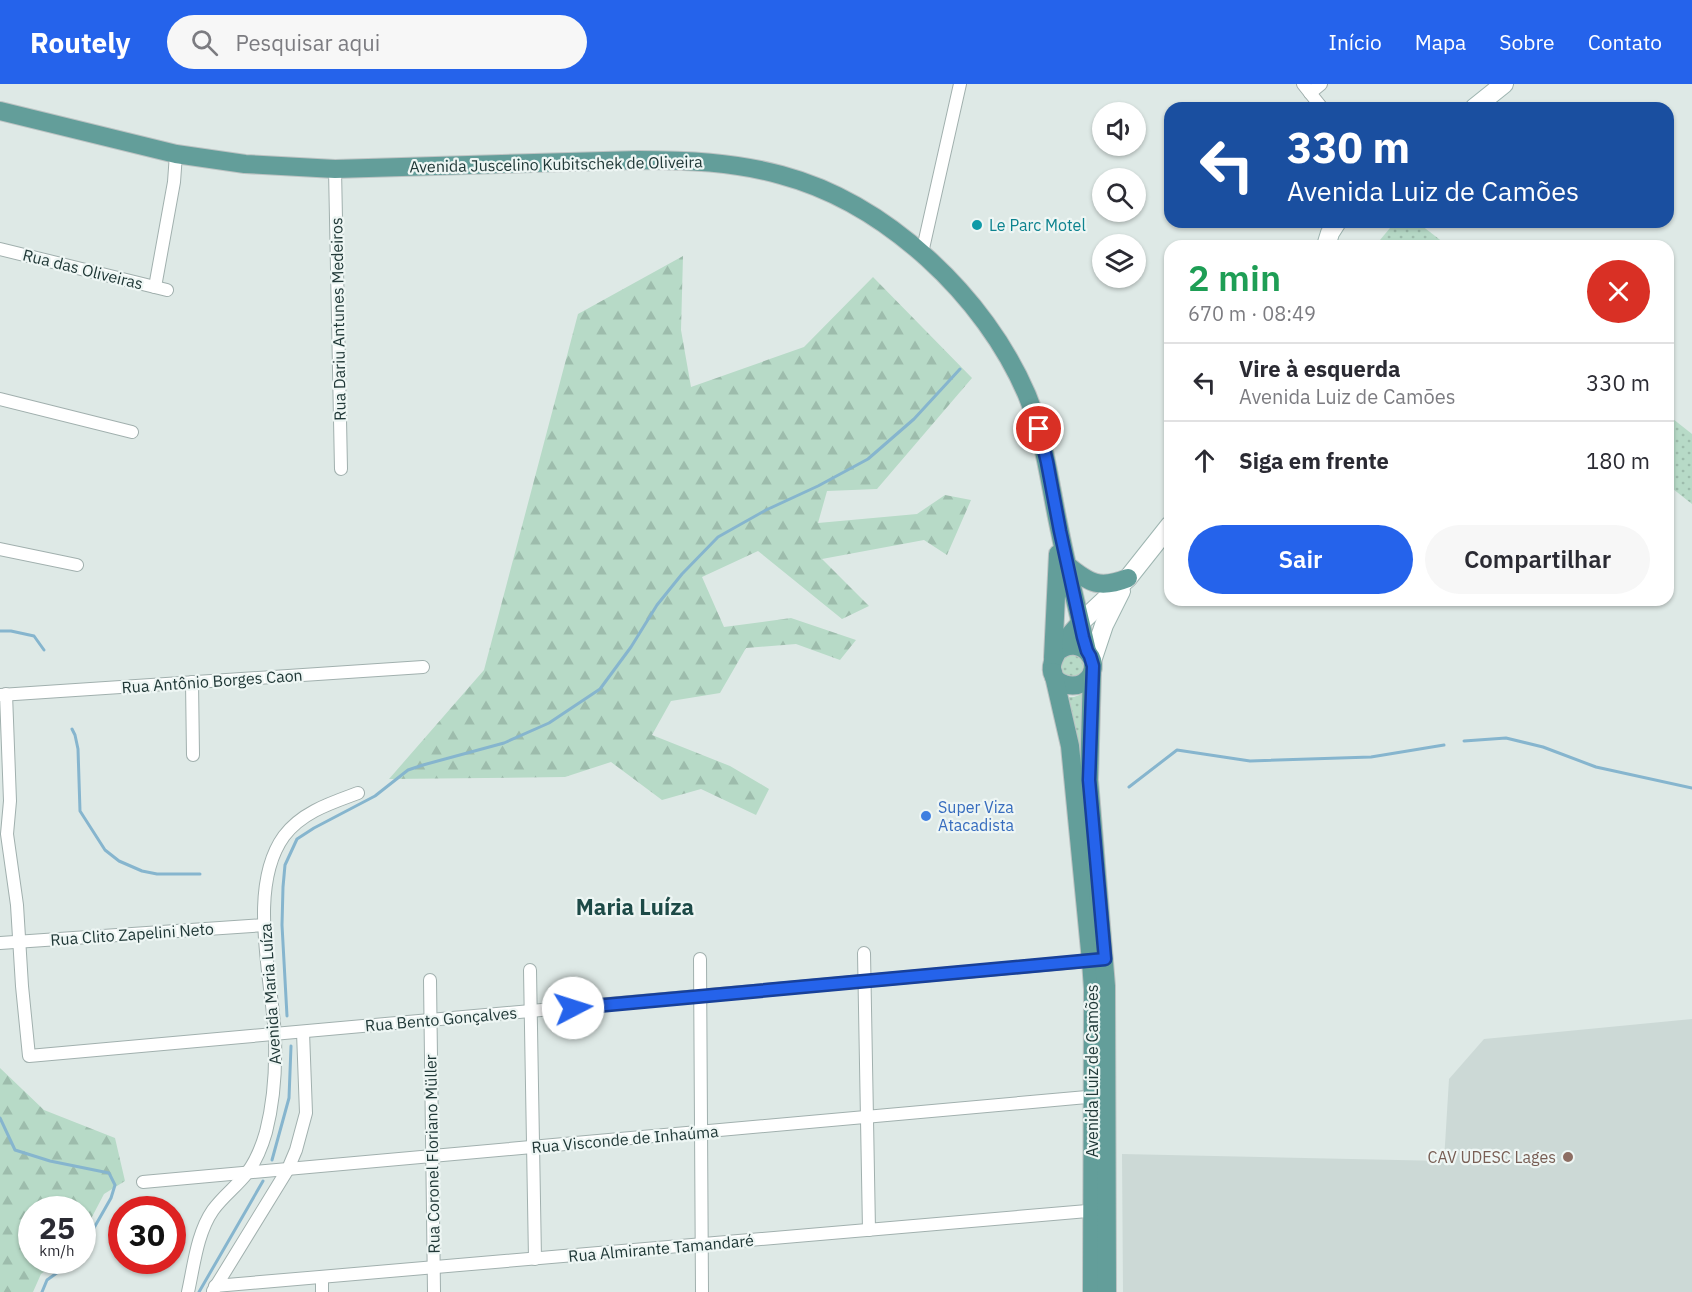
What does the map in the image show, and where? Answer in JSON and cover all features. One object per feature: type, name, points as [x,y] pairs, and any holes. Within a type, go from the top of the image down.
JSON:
[{"type":"main road","points":[[1482,102],[1504,84]]},
{"type":"main road","name":"Avenida Juscelino Kubitschek de Oliveira","points":[[5,114],[176,154],[245,164],[335,169],[682,160],[738,165],[784,175],[823,190],[887,226],[922,253],[950,279],[970,302],[1012,365],[1039,429],[1067,565],[1090,661]]},
{"type":"main road","name":"Avenida Juscelino Kubitschek de Oliveira","points":[[1054,662],[1060,531]]},
{"type":"main road","points":[[1054,662],[1080,623],[1128,578],[1164,533]]},
{"type":"main road","points":[[1067,565],[1080,576],[1100,584],[1112,584],[1128,578]]},
{"type":"main road","points":[[1090,661],[1081,647],[1074,645],[1061,649],[1054,662],[1060,682],[1072,686],[1084,682],[1104,625],[1128,578]]},
{"type":"main road","name":"Avenida Luiz de Camões","points":[[1090,661],[1089,780],[1098,960],[1100,1210],[1107,1292]]},
{"type":"main road","name":"Avenida Luiz de Camões","points":[[1054,662],[1070,746],[1098,960]]},
{"type":"main road","name":"Avenida Luiz de Camões","points":[[1092,1292],[1100,1210]]},
{"type":"street","points":[[922,253],[960,84]]},
{"type":"street","points":[[1318,102],[1307,88],[1321,84]]},
{"type":"street","name":"Rua das Oliveiras","points":[[0,249],[161,288],[176,154]]},
{"type":"street","name":"Rua Dariu Antunes Medeiros","points":[[335,169],[341,469]]},
{"type":"street","points":[[0,399],[132,432]]},
{"type":"street","points":[[0,549],[77,565]]},
{"type":"street","name":"Rua Antônio Borges Caon","points":[[3,695],[423,667]]},
{"type":"street","points":[[192,682],[193,755]]},
{"type":"street","points":[[3,695],[10,801],[3,829],[17,905],[19,941]]},
{"type":"street","name":"Avenida Maria Luíza","points":[[188,1292],[205,1225],[218,1204],[247,1173],[259,1154],[272,1110],[275,1034],[265,925],[265,886],[275,851],[284,836],[312,811],[358,793]]},
{"type":"street","name":"Rua Clito Zapelini Neto","points":[[0,943],[265,925]]},
{"type":"street","name":"Rua Bento Gonçalves","points":[[19,941],[29,1056],[1098,960]]},
{"type":"street","points":[[864,953],[869,1230]]},
{"type":"street","points":[[700,959],[702,1292]]},
{"type":"street","points":[[530,970],[535,1259]]},
{"type":"street","name":"Rua Coronel Floriano Müller","points":[[430,980],[434,1292]]},
{"type":"street","name":"Avenida Maria Luíza","points":[[214,1289],[288,1169],[296,1150],[306,1113],[303,1032]]},
{"type":"street","name":"Rua Visconde de Inhaúma","points":[[143,1182],[1100,1096]]},
{"type":"street","name":"Rua Almirante Tamandaré","points":[[214,1289],[433,1267],[1100,1210]]},
{"type":"street","points":[[322,1277],[322,1292]]},
{"type":"shaded area","name":"CAV UDESC Lages","points":[[1692,1019],[1692,1292],[1123,1292],[1122,1154],[1444,1161],[1449,1079],[1484,1039]]},
{"type":"green space","points":[[1390,228],[1425,228],[1440,240],[1380,240]]},
{"type":"green space","points":[[683,256],[681,330],[691,387],[804,347],[873,277],[972,378],[877,489],[827,491],[818,523],[917,514],[945,495],[971,500],[947,555],[924,540],[822,559],[869,606],[842,619],[758,551],[702,577],[724,627],[791,618],[856,640],[840,660],[796,644],[746,648],[720,693],[671,701],[652,735],[730,766],[769,789],[756,815],[701,789],[662,800],[611,762],[565,777],[389,779],[484,670],[578,314]]},
{"type":"green space","points":[[1674,420],[1692,434],[1692,504],[1674,490]]},
{"type":"green space","points":[[1067,654],[1077,655],[1081,661],[1083,667],[1076,678],[1063,677],[1059,660]]},
{"type":"green space","points":[[1082,694],[1083,777],[1064,697]]},
{"type":"green space","points":[[0,1068],[44,1110],[115,1138],[125,1181],[104,1194],[96,1209],[96,1196],[18,1196],[18,1274],[41,1274],[33,1292],[0,1292]]},
{"type":"waterway","points":[[287,1016],[282,925],[283,887],[285,865],[297,839],[375,796],[408,770],[504,743],[549,723],[600,689],[631,647],[657,605],[682,574],[718,537],[766,510],[868,459],[914,419],[960,369]]},
{"type":"waterway","points":[[0,631],[34,636],[44,650]]},
{"type":"waterway","points":[[72,729],[78,749],[80,811],[105,850],[119,861],[142,871],[157,874],[200,874]]},
{"type":"waterway","points":[[1464,741],[1506,738],[1543,747],[1596,767],[1692,788]]},
{"type":"waterway","points":[[1129,787],[1177,750],[1250,761],[1371,757],[1444,745]]},
{"type":"waterway","points":[[272,1160],[289,1098],[291,1046]]},
{"type":"waterway","points":[[0,1118],[15,1150],[50,1161],[109,1173],[115,1185],[111,1198],[96,1224]]},
{"type":"waterway","points":[[199,1292],[263,1181]]},
{"type":"waterway","points":[[42,1292],[47,1280],[55,1274]]},
{"type":"place","name":"Le Parc Motel","points":[[977,225]]},
{"type":"place","name":"Super Viza Atacadista","points":[[926,816]]},
{"type":"place","name":"CAV UDESC Lages","points":[[1568,1157]]},
{"type":"district","name":"Maria Luíza","points":[[635,907]]},
{"type":"route","points":[[573,1008],[1105,959],[1089,780],[1093,666],[1083,637],[1039,429]]}]
